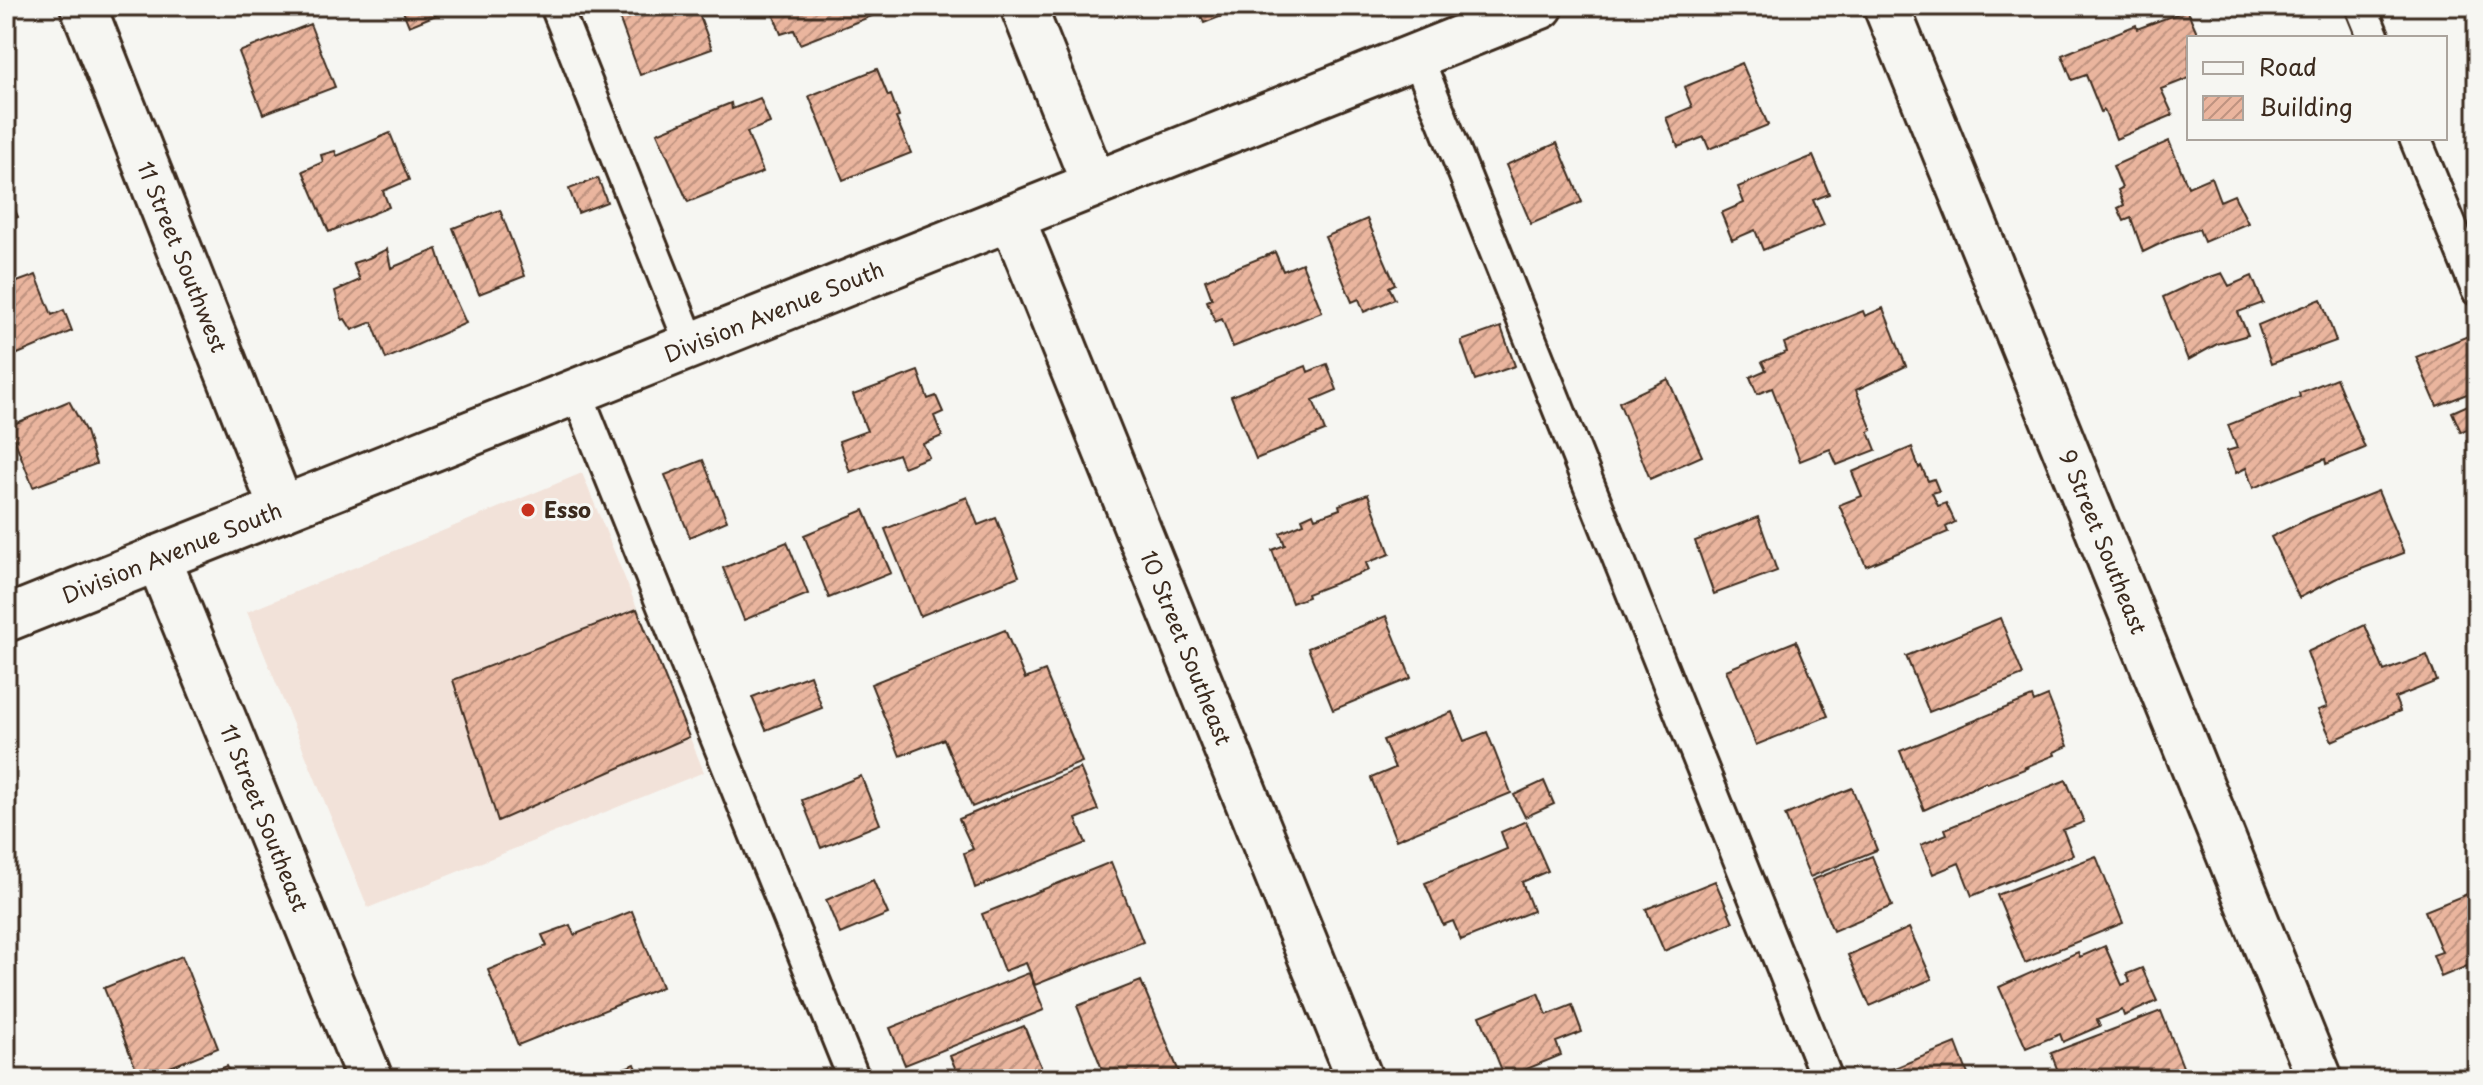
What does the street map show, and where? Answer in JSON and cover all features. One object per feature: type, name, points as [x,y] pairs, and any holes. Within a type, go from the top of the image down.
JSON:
[{"type":"street","name":"11 Street Southwest","points":[[83,6],[282,509]]},
{"type":"street","points":[[1023,6],[1094,184]]},
{"type":"street","name":"Division Avenue South","points":[[6,619],[1417,56],[1491,15],[1541,6]]},
{"type":"street","name":"9 Street Southeast","points":[[1886,6],[2320,1079]]},
{"type":"street","name":"10 Street Southeast","points":[[1012,218],[1360,1079]]},
{"type":"street","name":"11 Street Southeast","points":[[158,558],[370,1079]]},
{"type":"lane","points":[[556,6],[691,345]]},
{"type":"lane","points":[[2361,6],[2373,36]]},
{"type":"lane","points":[[1417,56],[1827,1079]]},
{"type":"lane","points":[[2416,140],[2477,290]]},
{"type":"lane","points":[[576,391],[854,1079]]},
{"type":"shaded area","points":[[582,473],[704,772],[368,908],[247,612]]},
{"type":"building","points":[[401,6],[458,6],[409,26]]},
{"type":"building","points":[[625,6],[696,6],[712,49],[640,75],[616,9]]},
{"type":"building","points":[[770,6],[868,6],[872,16],[800,44],[794,30],[781,34]]},
{"type":"building","points":[[1197,6],[1248,6],[1204,23]]},
{"type":"building","points":[[2187,10],[2199,36],[2187,36],[2187,79],[2161,89],[2173,115],[2116,139],[2086,75],[2072,80],[2062,55],[2136,25],[2137,29]]},
{"type":"building","points":[[310,24],[335,87],[263,114],[239,52]]},
{"type":"building","points":[[1742,63],[1768,125],[1709,149],[1704,137],[1678,147],[1666,118],[1692,107],[1684,87]]},
{"type":"building","points":[[877,69],[888,96],[891,95],[899,117],[896,118],[911,153],[843,180],[809,96]]},
{"type":"building","points":[[760,98],[770,123],[747,132],[763,172],[688,202],[657,133],[731,103],[732,109]]},
{"type":"building","points":[[390,133],[409,180],[383,191],[389,207],[329,232],[303,171],[323,162],[321,155],[335,151],[337,156]]},
{"type":"building","points":[[2169,141],[2188,187],[2211,177],[2220,201],[2234,195],[2248,223],[2204,242],[2199,229],[2143,252],[2131,218],[2124,221],[2118,208],[2124,205],[2118,190],[2122,188],[2113,166]]},
{"type":"building","points":[[1557,143],[1582,202],[1531,224],[1506,165]]},
{"type":"building","points":[[1813,156],[1829,194],[1813,200],[1824,225],[1763,250],[1755,230],[1732,240],[1721,213],[1744,203],[1738,187]]},
{"type":"building","points":[[598,178],[607,202],[578,213],[569,189]]},
{"type":"building","points":[[6,189],[18,217],[6,222]]},
{"type":"building","points":[[500,210],[525,276],[479,294],[453,228]]},
{"type":"building","points":[[1367,219],[1395,284],[1389,287],[1395,299],[1364,312],[1359,299],[1352,302],[1325,237]]},
{"type":"building","points":[[387,249],[391,268],[437,249],[466,323],[386,359],[372,322],[352,330],[345,319],[342,320],[335,291],[360,280],[353,263]]},
{"type":"building","points":[[1275,252],[1283,271],[1302,263],[1322,312],[1233,347],[1222,319],[1215,322],[1207,301],[1212,299],[1205,280]]},
{"type":"building","points":[[2222,273],[2229,286],[2252,276],[2263,303],[2238,312],[2248,335],[2217,344],[2188,360],[2163,297]]},
{"type":"building","points":[[36,275],[52,315],[64,310],[72,331],[6,359],[6,286]]},
{"type":"building","points":[[2321,299],[2336,341],[2271,364],[2258,325]]},
{"type":"building","points":[[1883,308],[1906,366],[1856,390],[1872,430],[1869,432],[1876,450],[1837,465],[1830,449],[1800,461],[1772,388],[1757,394],[1750,377],[1766,370],[1762,362],[1787,352],[1784,343],[1863,311],[1865,316]]},
{"type":"building","points":[[1501,327],[1515,366],[1475,380],[1461,341]]},
{"type":"building","points":[[2468,336],[2477,358],[2477,390],[2437,406],[2416,357]]},
{"type":"building","points":[[1327,364],[1337,390],[1313,400],[1325,431],[1256,459],[1231,396],[1306,366],[1308,372]]},
{"type":"building","points":[[918,371],[928,399],[936,396],[943,412],[934,416],[942,436],[923,444],[929,457],[903,467],[898,454],[850,472],[839,441],[867,431],[853,395]]},
{"type":"building","points":[[2336,378],[2365,448],[2326,464],[2325,459],[2253,488],[2246,468],[2236,473],[2227,451],[2237,448],[2228,425],[2300,397],[2299,393]]},
{"type":"building","points":[[1668,379],[1702,456],[1650,479],[1619,402]]},
{"type":"building","points":[[69,401],[86,432],[96,464],[33,487],[9,426]]},
{"type":"building","points":[[2477,401],[2477,424],[2461,432],[2452,412]]},
{"type":"building","points":[[1912,447],[1919,468],[1921,466],[1928,481],[1934,479],[1939,491],[1932,493],[1938,506],[1946,503],[1955,522],[1946,527],[1948,532],[1866,566],[1839,505],[1862,496],[1852,472]]},
{"type":"building","points":[[703,460],[727,521],[690,537],[665,475]]},
{"type":"building","points":[[2378,491],[2404,553],[2335,579],[2299,598],[2271,537]]},
{"type":"building","points":[[1368,494],[1390,554],[1366,563],[1369,570],[1292,603],[1272,550],[1285,545],[1280,533],[1304,523],[1302,518],[1313,513],[1315,518]]},
{"type":"building","points":[[967,497],[978,525],[996,518],[1019,576],[920,616],[885,529]]},
{"type":"building","points":[[864,510],[891,573],[829,598],[804,535]]},
{"type":"building","points":[[1758,517],[1777,571],[1714,594],[1695,541]]},
{"type":"building","points":[[787,542],[808,594],[744,620],[723,568]]},
{"type":"building","points":[[637,609],[689,737],[498,821],[453,680]]},
{"type":"building","points":[[1386,616],[1411,678],[1333,710],[1308,648]]},
{"type":"building","points":[[2000,618],[2023,675],[1929,712],[1906,656]]},
{"type":"building","points":[[2365,625],[2384,671],[2427,655],[2437,681],[2395,698],[2400,711],[2332,741],[2318,710],[2327,707],[2307,652]]},
{"type":"building","points":[[1005,630],[1025,679],[1045,671],[1082,762],[972,807],[944,739],[900,756],[871,684]]},
{"type":"building","points":[[1796,641],[1828,716],[1756,745],[1726,670]]},
{"type":"building","points":[[810,675],[822,708],[766,730],[752,697]]},
{"type":"building","points":[[2048,696],[2068,746],[2027,768],[1986,782],[1924,810],[1900,751],[2032,697],[2034,702]]},
{"type":"building","points":[[1452,712],[1464,741],[1487,732],[1511,793],[1396,840],[1371,778],[1395,768],[1383,740]]},
{"type":"building","points":[[1080,768],[1098,810],[1076,819],[1086,843],[975,888],[964,853],[973,849],[959,819]]},
{"type":"building","points":[[861,776],[880,824],[821,848],[802,800]]},
{"type":"building","points":[[2066,780],[2084,822],[2063,830],[2073,855],[1972,896],[1959,863],[1933,874],[1921,845],[1947,834],[1945,829]]},
{"type":"building","points":[[1544,781],[1554,804],[1525,817],[1514,795]]},
{"type":"building","points":[[1852,788],[1877,850],[1810,877],[1785,815]]},
{"type":"building","points":[[1526,821],[1548,871],[1522,882],[1533,911],[1461,940],[1453,921],[1443,925],[1425,883],[1507,849],[1501,832]]},
{"type":"building","points":[[1872,856],[1892,906],[1833,931],[1812,880]]},
{"type":"building","points":[[2096,856],[2123,923],[2025,963],[1997,895]]},
{"type":"building","points":[[1111,862],[1143,942],[1035,985],[1026,963],[1004,971],[982,914]]},
{"type":"building","points":[[873,880],[888,914],[840,934],[826,900]]},
{"type":"building","points":[[1715,881],[1733,922],[1664,951],[1646,909]]},
{"type":"building","points":[[2477,890],[2477,962],[2441,977],[2433,955],[2442,952],[2425,911]]},
{"type":"building","points":[[632,911],[662,987],[518,1045],[488,970],[547,946],[542,935],[570,925],[574,935]]},
{"type":"building","points":[[1909,928],[1932,979],[1870,1006],[1848,955]]},
{"type":"building","points":[[2105,946],[2122,985],[2130,982],[2127,974],[2142,968],[2157,1001],[2124,1016],[2122,1010],[2097,1020],[2100,1026],[2063,1042],[2060,1034],[2026,1048],[1999,987],[2078,952],[2080,957]]},
{"type":"building","points":[[182,956],[218,1048],[140,1079],[104,988]]},
{"type":"building","points":[[1029,973],[1044,1010],[905,1065],[890,1028]]},
{"type":"building","points":[[1141,981],[1182,1079],[1106,1079],[1077,1006]]},
{"type":"building","points":[[1538,993],[1547,1015],[1572,1005],[1582,1032],[1556,1042],[1561,1055],[1505,1078],[1480,1016]]},
{"type":"building","points":[[2161,1011],[2185,1072],[2168,1079],[2061,1079],[2051,1053]]},
{"type":"building","points":[[1024,1026],[1046,1079],[960,1079],[950,1056]]},
{"type":"building","points":[[1956,1043],[1969,1077],[1896,1079],[1892,1069]]},
{"type":"building","points":[[635,1064],[641,1079],[596,1079]]},
{"type":"building","points":[[227,1066],[233,1079],[194,1079]]},
{"type":"place","name":"Esso","points":[[528,510]]}]
